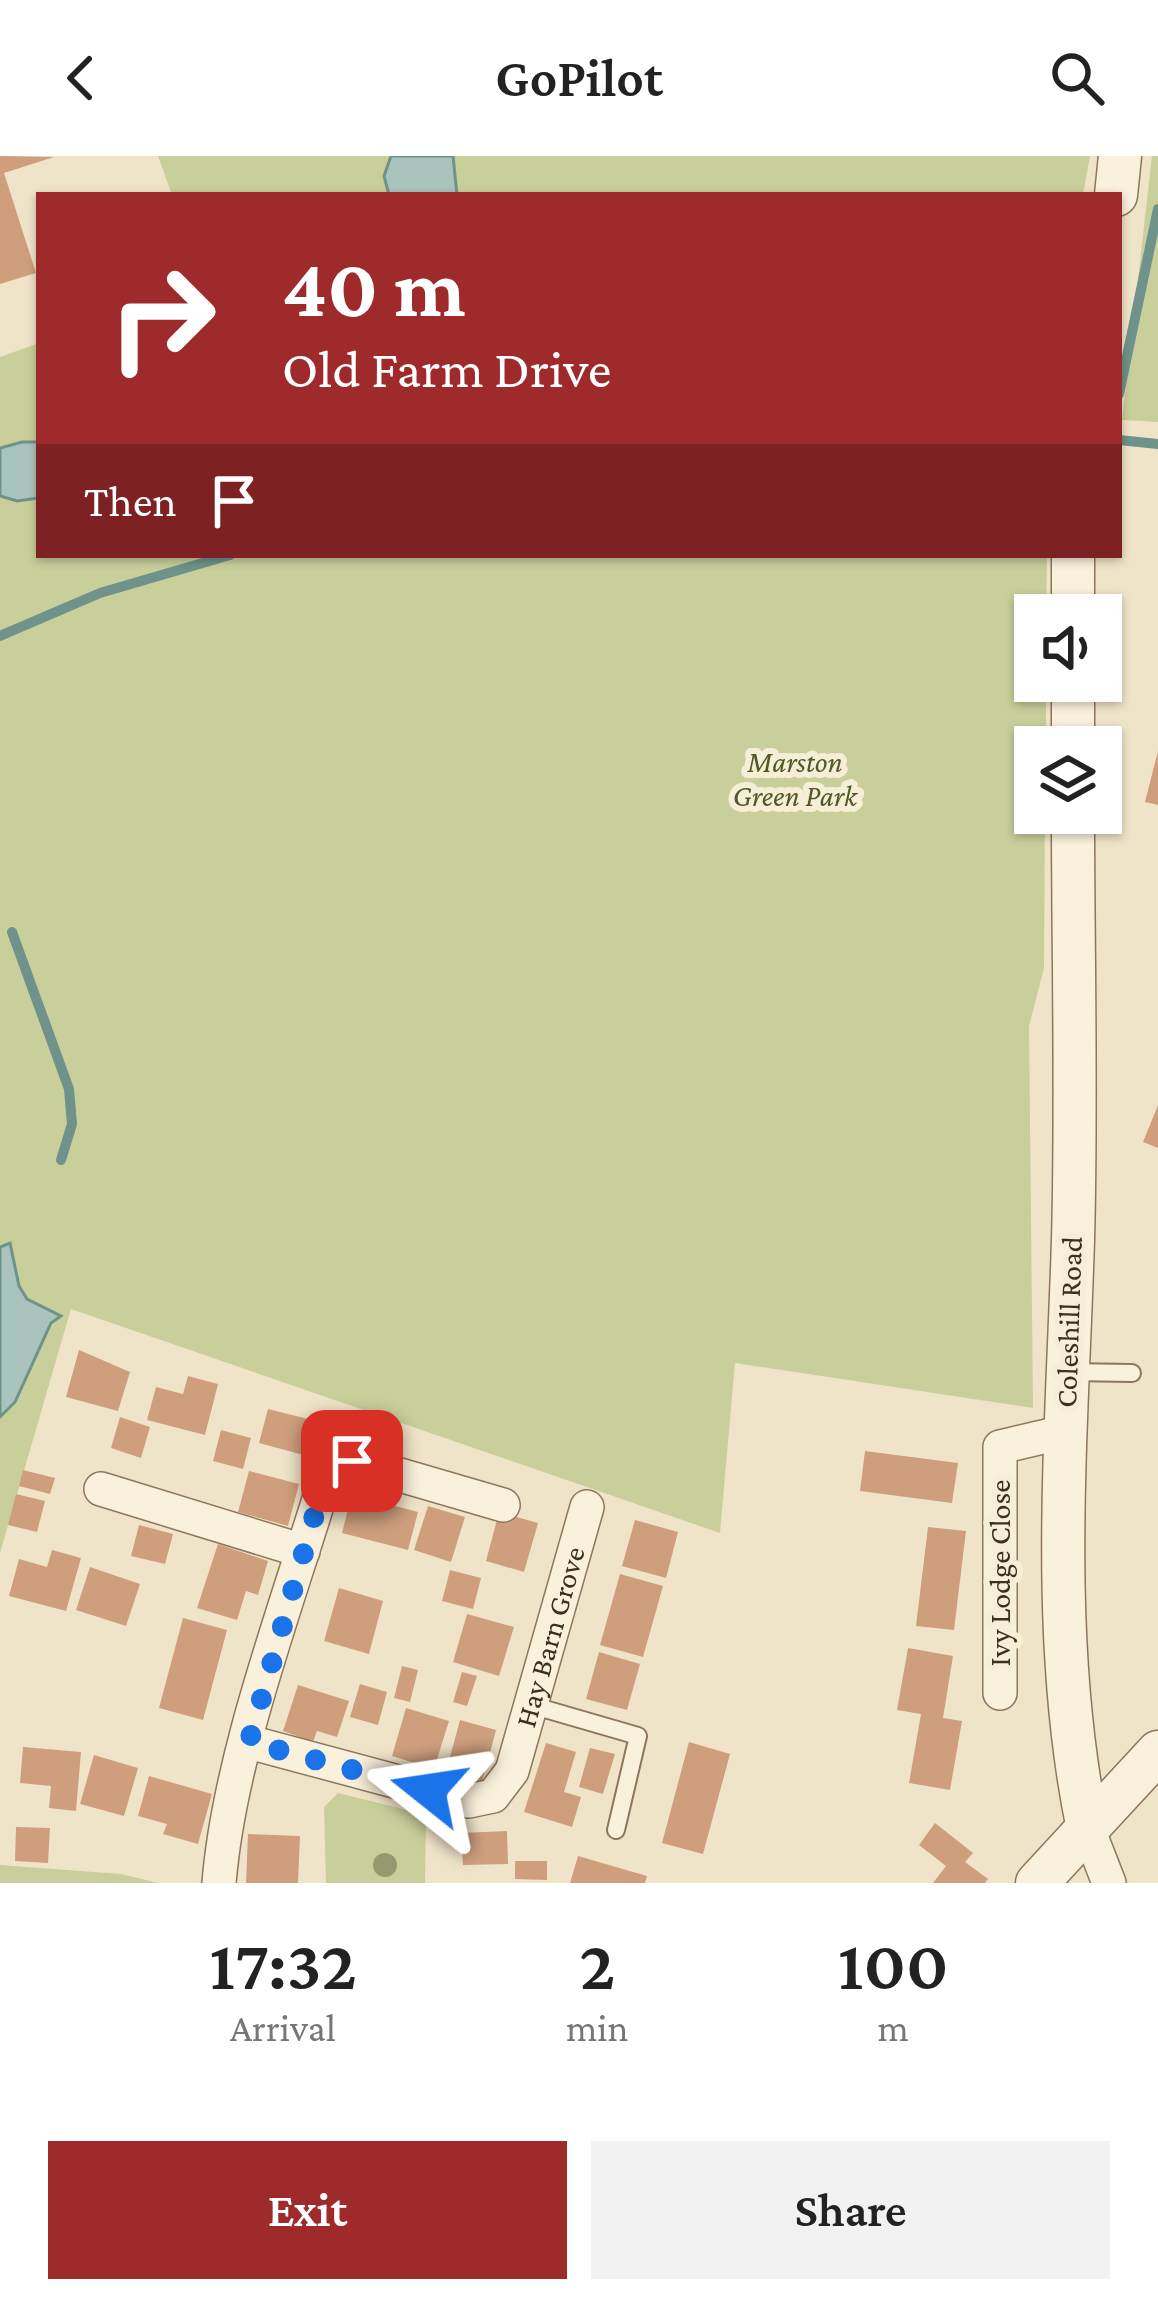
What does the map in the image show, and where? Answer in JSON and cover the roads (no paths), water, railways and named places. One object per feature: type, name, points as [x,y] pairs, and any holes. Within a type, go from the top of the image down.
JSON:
[{"type":"street","points":[[1116,192],[1120,156]]},
{"type":"street","points":[[1073,558],[1073,594]]},
{"type":"street","name":"Coleshill Road","points":[[1073,834],[1073,1237],[1064,1432],[1069,1734],[1088,1829]]},
{"type":"street","name":"Ivy Lodge Close","points":[[1000,1693],[1000,1447],[1064,1432]]},
{"type":"street","points":[[219,1883],[222,1842],[249,1742],[303,1551],[334,1464],[352,1461],[502,1504]]},
{"type":"street","points":[[101,1489],[303,1551]]},
{"type":"street","name":"Hay Barn Grove","points":[[249,1742],[469,1801],[493,1796],[512,1771],[586,1507]]},
{"type":"street","points":[[1037,1883],[1158,1751]]},
{"type":"street","points":[[1088,1829],[1109,1883]]},
{"type":"lane","points":[[1067,1372],[1132,1373]]},
{"type":"lane","points":[[531,1705],[638,1736],[616,1831]]},
{"type":"water","points":[[391,156],[453,156],[457,192],[388,192],[384,176]]},
{"type":"water","points":[[36,442],[36,498],[17,501],[0,496],[0,448]]},
{"type":"water","points":[[10,1243],[19,1286],[27,1299],[61,1316],[51,1323],[15,1402],[0,1417],[0,1247]]},
{"type":"waterway","points":[[1122,380],[1158,209]]},
{"type":"waterway","points":[[1122,440],[1158,444]]},
{"type":"waterway","points":[[0,636],[100,593],[220,558]]},
{"type":"waterway","points":[[12,932],[69,1089],[72,1124],[61,1160]]},
{"type":"park label","name":"Marston Green Park","points":[[795,779]]}]
